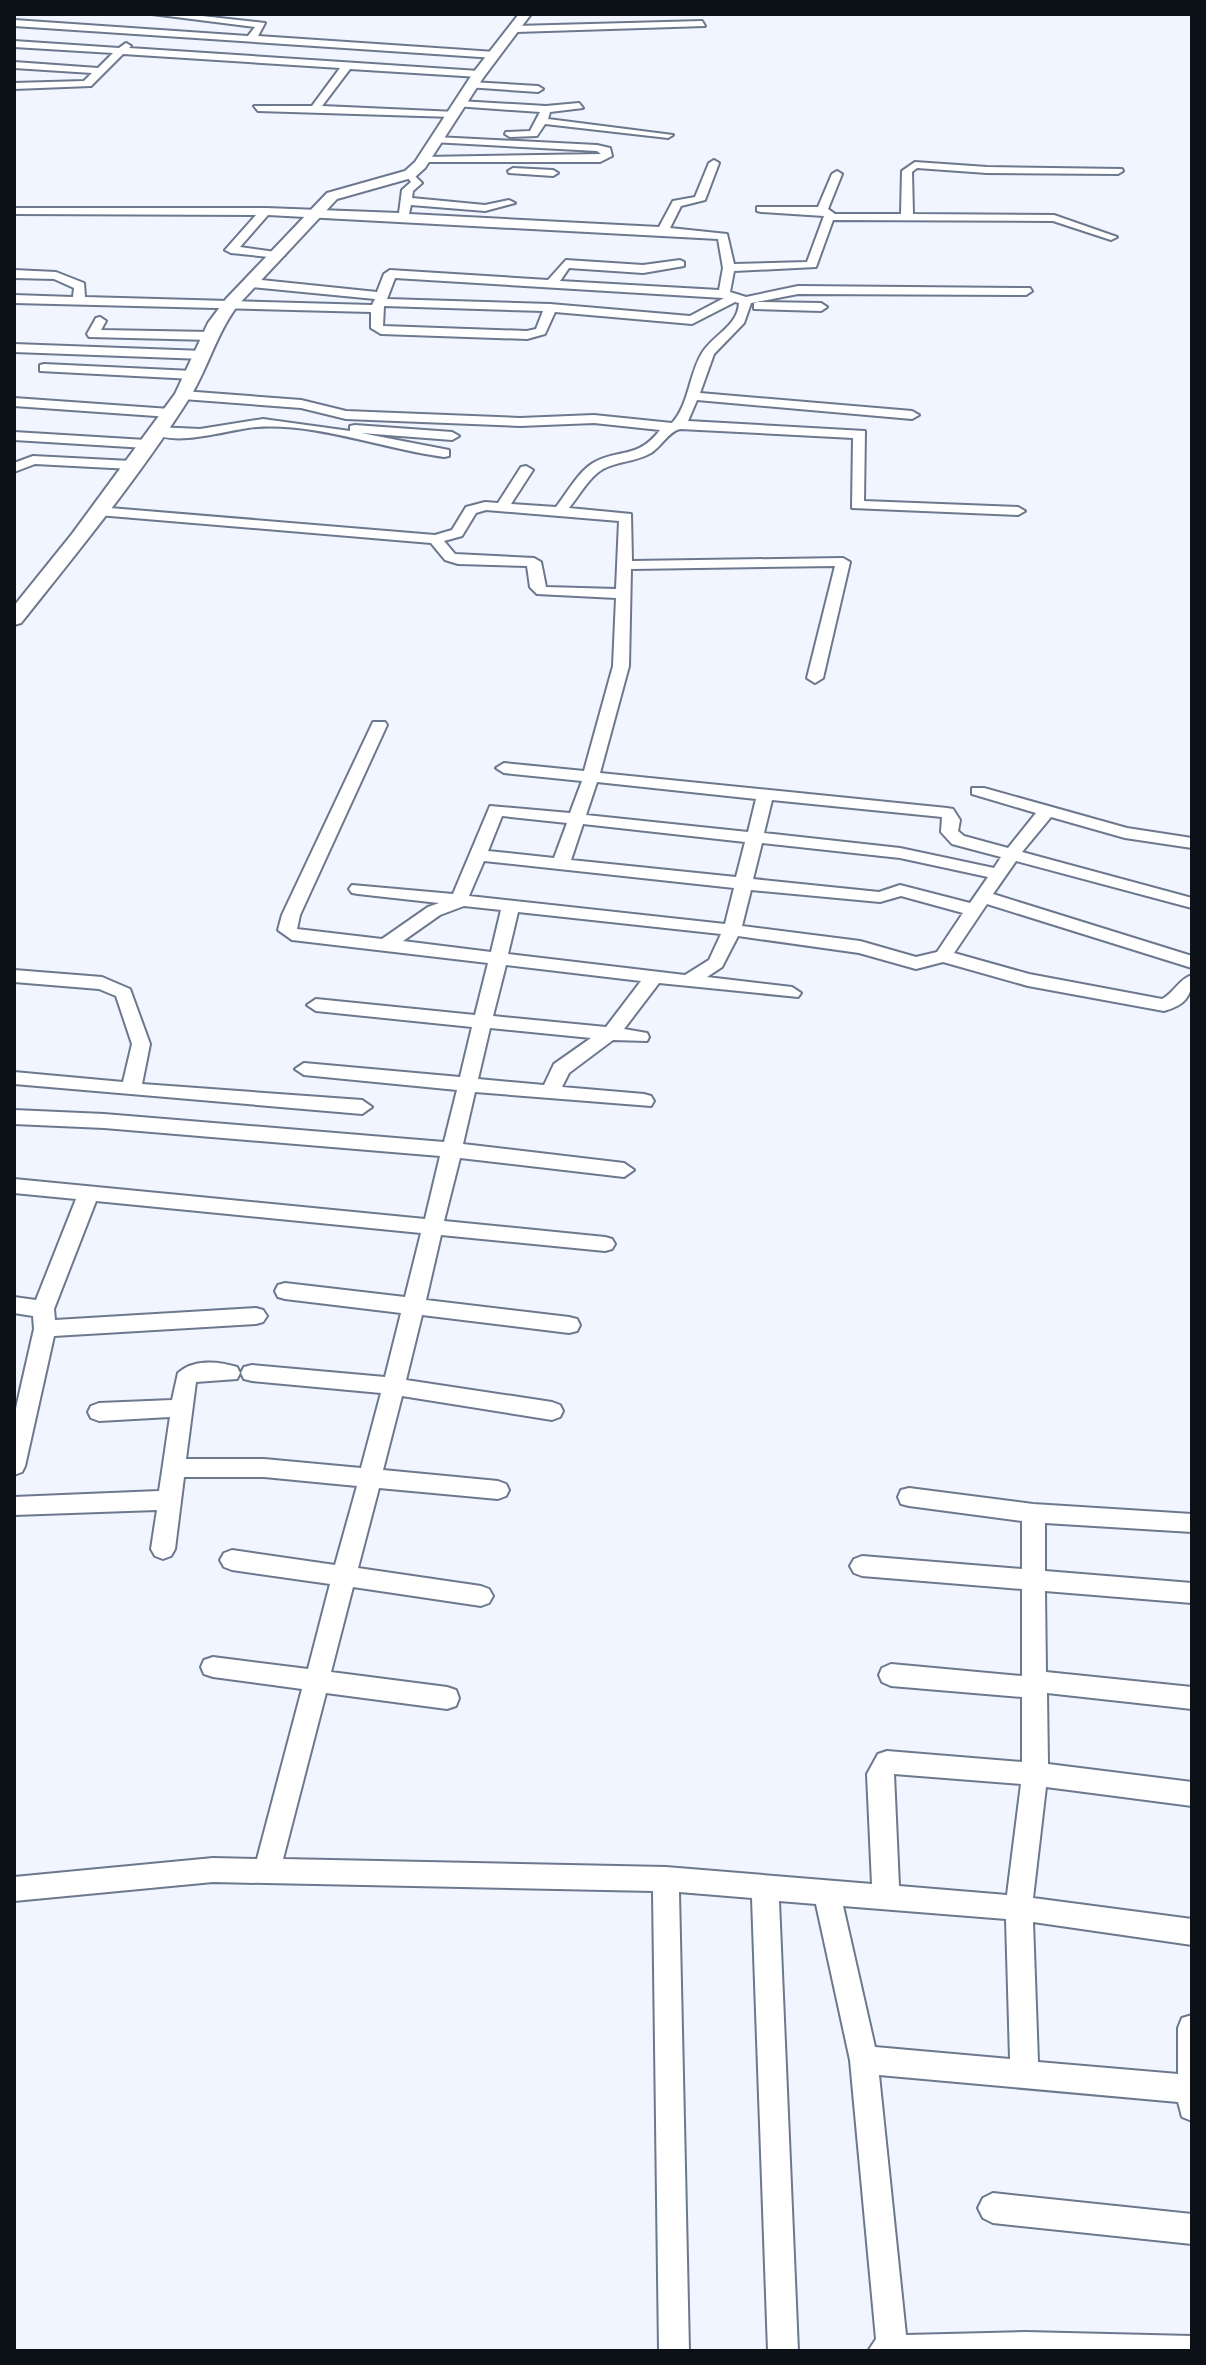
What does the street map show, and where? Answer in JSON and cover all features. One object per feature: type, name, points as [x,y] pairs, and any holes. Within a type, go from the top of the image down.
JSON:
[{"type":"street","points":[[93,28],[119,14]]},
{"type":"street","points":[[157,14],[262,25],[251,38]]},
{"type":"street","points":[[403,216],[408,190],[417,183],[418,166],[475,80],[525,14]]},
{"type":"street","points":[[14,23],[500,49]]},
{"type":"street","points":[[516,29],[702,24]]},
{"type":"street","points":[[14,86],[80,86],[90,82],[142,31]]},
{"type":"street","points":[[376,35],[500,49]]},
{"type":"street","points":[[14,44],[347,66],[538,89]]},
{"type":"street","points":[[14,65],[100,71]]},
{"type":"street","points":[[315,109],[347,66]]},
{"type":"street","points":[[258,108],[546,109],[579,106]]},
{"type":"street","points":[[439,136],[528,135],[535,133],[546,109]]},
{"type":"street","points":[[542,121],[668,135]]},
{"type":"street","points":[[14,619],[183,395],[211,336],[232,302],[332,196],[418,166],[607,156],[606,150],[597,148],[439,136]]},
{"type":"street","points":[[663,231],[677,203],[699,200],[714,163]]},
{"type":"street","points":[[907,219],[907,171],[915,165],[1118,171]]},
{"type":"street","points":[[418,166],[553,173]]},
{"type":"street","points":[[812,265],[837,174]]},
{"type":"street","points":[[406,201],[485,208],[509,203]]},
{"type":"street","points":[[761,209],[907,219],[1054,218],[1111,237]]},
{"type":"street","points":[[14,211],[318,212],[723,236],[741,320],[715,343],[705,359],[693,396],[674,426],[657,443],[633,458],[601,464],[591,471],[561,510]]},
{"type":"street","points":[[266,211],[231,250],[279,255]]},
{"type":"street","points":[[551,284],[566,264],[643,269],[680,264]]},
{"type":"street","points":[[729,268],[812,265],[849,290]]},
{"type":"street","points":[[14,274],[71,280],[80,286],[79,300]]},
{"type":"street","points":[[550,308],[541,331],[527,335],[377,328],[380,302],[390,274],[429,281],[474,279],[551,284],[821,307]]},
{"type":"street","points":[[251,283],[380,302],[415,291],[429,281]]},
{"type":"street","points":[[582,310],[590,288]]},
{"type":"street","points":[[14,299],[380,302],[550,308],[695,320],[737,300],[798,290],[1026,291]]},
{"type":"street","points":[[100,321],[93,334],[211,336]]},
{"type":"street","points":[[14,348],[204,355]]},
{"type":"street","points":[[44,368],[193,375]]},
{"type":"street","points":[[183,395],[301,404],[346,415],[520,422],[594,419],[674,426],[860,434],[857,505],[1018,511]]},
{"type":"street","points":[[693,396],[912,415]]},
{"type":"street","points":[[14,402],[170,413]]},
{"type":"street","points":[[437,469],[459,418]]},
{"type":"street","points":[[14,436],[151,438],[262,422],[323,429],[452,436]]},
{"type":"street","points":[[323,429],[387,445],[444,453]]},
{"type":"street","points":[[14,468],[33,460],[131,465]]},
{"type":"street","points":[[503,506],[526,470]]},
{"type":"street","points":[[98,511],[435,539],[457,533],[471,510],[478,507],[503,506],[626,517],[621,666],[591,777],[561,864]]},
{"type":"street","points":[[435,539],[450,557],[458,560],[534,562],[537,587],[542,591],[624,594]]},
{"type":"street","points":[[625,565],[843,562],[815,678]]},
{"type":"street","points":[[379,725],[291,915],[287,930],[305,937],[500,957],[792,993]]},
{"type":"street","points":[[504,768],[947,813],[951,816],[952,837],[1192,903]]},
{"type":"street","points":[[978,791],[1045,813],[1125,833],[1192,843]]},
{"type":"street","points":[[689,980],[716,963],[732,930],[765,795]]},
{"type":"street","points":[[462,900],[496,810],[900,853],[998,874]]},
{"type":"street","points":[[943,956],[1012,854],[1045,813]]},
{"type":"street","points":[[477,855],[880,897],[900,890],[979,904],[1192,962]]},
{"type":"street","points":[[358,889],[732,930],[860,947],[916,963],[943,956],[1028,980],[1164,1005],[1177,999],[1192,981]]},
{"type":"street","points":[[386,945],[434,911],[462,900]]},
{"type":"street","points":[[267,1871],[454,1150],[511,906]]},
{"type":"street","points":[[14,976],[102,983],[124,993],[141,1044],[124,1089],[104,1121]]},
{"type":"street","points":[[550,1092],[568,1061],[612,1032],[655,976]]},
{"type":"street","points":[[316,1005],[640,1037]]},
{"type":"street","points":[[304,1069],[644,1101]]},
{"type":"street","points":[[14,1078],[362,1107]]},
{"type":"street","points":[[14,1117],[104,1121],[454,1150],[624,1170]]},
{"type":"street","points":[[14,1186],[605,1244]]},
{"type":"street","points":[[14,1466],[44,1319],[89,1193]]},
{"type":"street","points":[[285,1291],[569,1325]]},
{"type":"street","points":[[14,1305],[44,1319],[256,1316]]},
{"type":"street","points":[[163,1549],[172,1500],[171,1468],[179,1408],[188,1375],[194,1371],[394,1386],[552,1411]]},
{"type":"street","points":[[99,1412],[179,1408]]},
{"type":"street","points":[[171,1468],[264,1468],[498,1490]]},
{"type":"street","points":[[909,1497],[1033,1513],[1192,1523]]},
{"type":"street","points":[[14,1506],[172,1500]]},
{"type":"street","points":[[1025,2075],[1019,1908],[1035,1774],[1033,1513]]},
{"type":"street","points":[[232,1560],[481,1596]]},
{"type":"street","points":[[862,1566],[1192,1593]]},
{"type":"street","points":[[213,1667],[447,1698]]},
{"type":"street","points":[[891,1675],[1192,1698]]},
{"type":"street","points":[[886,1897],[880,1774],[883,1764],[1035,1774],[1192,1794]]},
{"type":"street","points":[[14,1889],[213,1870],[666,1879],[1019,1908],[1192,1932]]},
{"type":"street","points":[[666,1879],[674,2351]]},
{"type":"street","points":[[765,1887],[783,2351]]},
{"type":"street","points":[[827,1892],[864,2060],[892,2351]]},
{"type":"street","points":[[1192,2028],[1192,2107]]},
{"type":"street","points":[[864,2060],[1192,2089]]},
{"type":"street","points":[[993,2208],[1192,2229]]},
{"type":"street","points":[[883,2351],[1025,2347],[1192,2351]]}]
